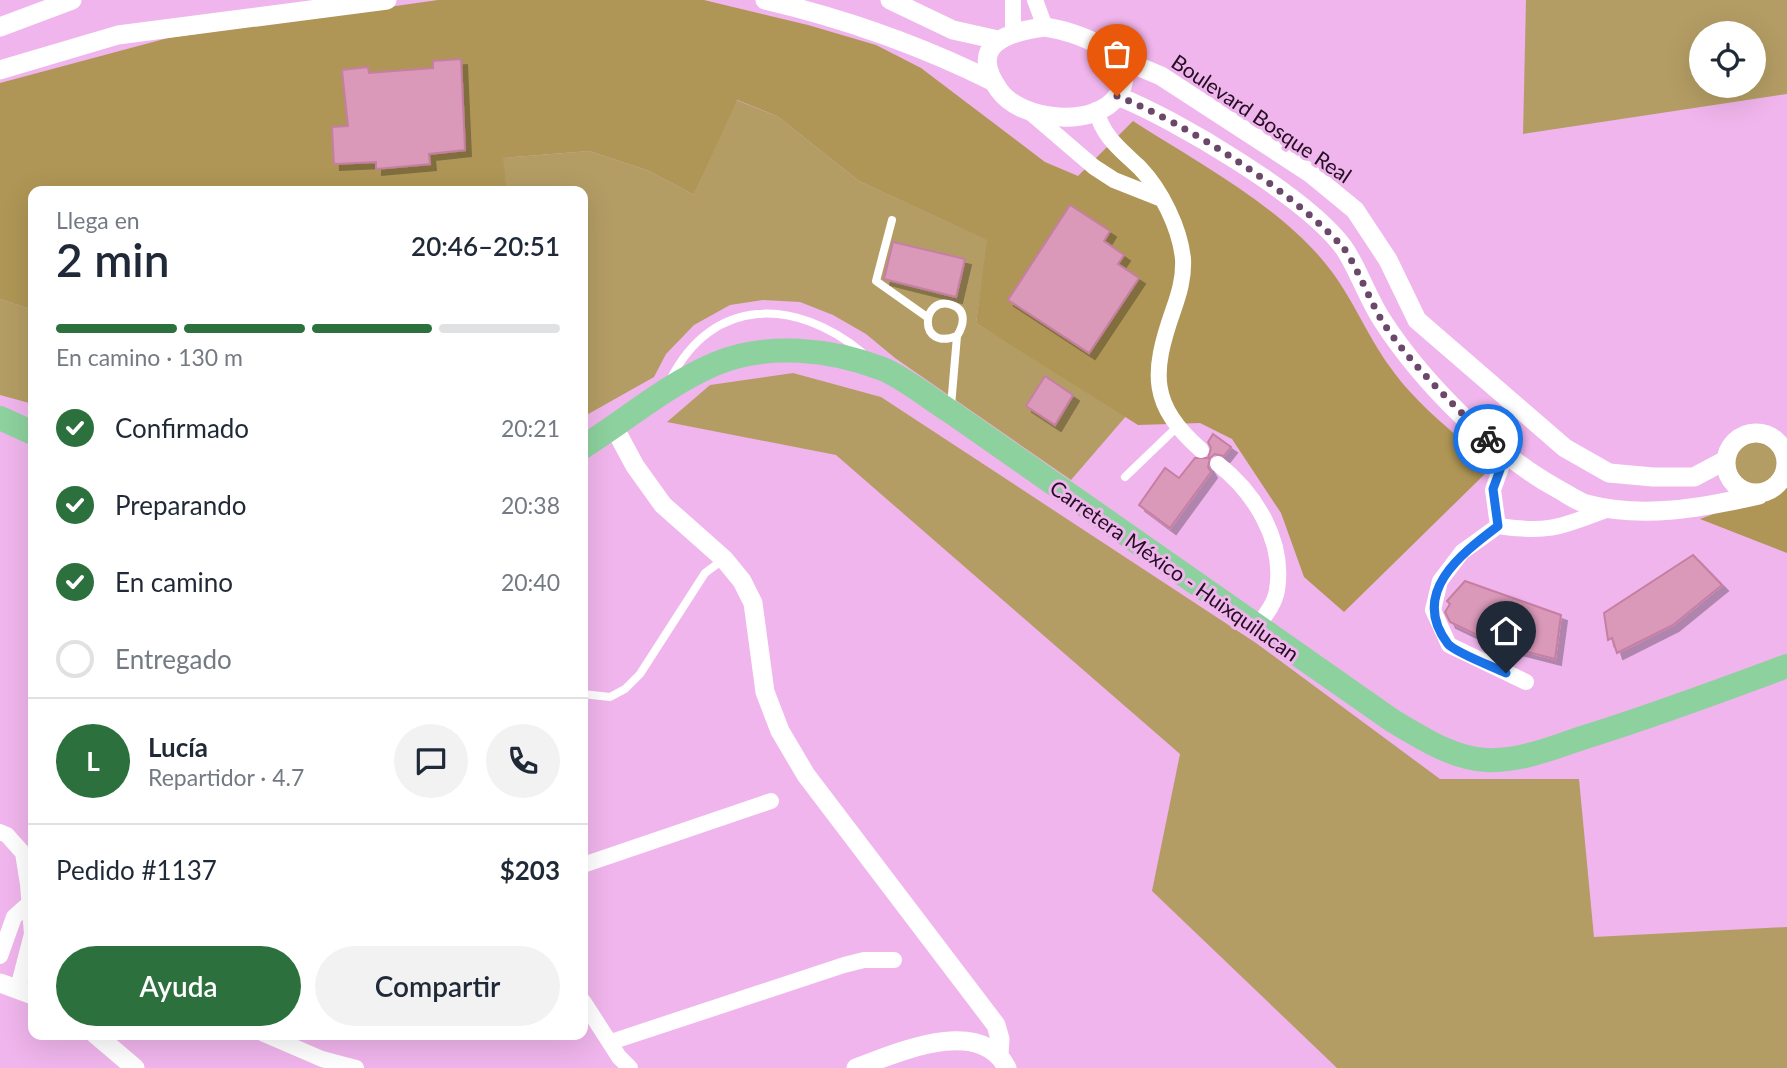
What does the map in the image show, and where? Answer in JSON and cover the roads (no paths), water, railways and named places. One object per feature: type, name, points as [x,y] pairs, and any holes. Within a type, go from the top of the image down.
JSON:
[{"type":"main road","name":"Carretera México - Huixquilucan","points":[[588,444],[663,394],[715,364],[751,354],[821,352],[885,370],[951,412],[1256,628],[1393,721],[1453,752],[1487,760],[1536,753],[1669,711],[1787,666]]},
{"type":"main road","points":[[0,418],[28,431]]},
{"type":"street","points":[[0,27],[72,0]]},
{"type":"street","points":[[0,70],[118,35],[387,0]]},
{"type":"street","points":[[765,0],[879,32],[932,51],[994,82]]},
{"type":"street","points":[[890,0],[953,30],[1005,36],[1045,27],[1082,34],[1111,54],[1121,67],[1122,83],[1117,96],[1096,110],[1073,117],[1031,113],[1014,106],[994,82],[987,62],[989,49],[1005,36],[1013,0]]},
{"type":"street","points":[[1035,0],[1045,27]]},
{"type":"street","name":"Boulevard Bosque Real","points":[[1111,54],[1161,76],[1310,173],[1355,210],[1388,260],[1417,320],[1565,448],[1609,473],[1653,477],[1694,477],[1726,460]]},
{"type":"street","points":[[1117,96],[1154,111],[1262,178],[1311,216],[1344,248],[1368,296],[1405,353],[1505,456],[1584,503],[1632,512],[1679,509],[1759,495],[1773,489],[1785,477],[1786,456],[1781,436],[1752,433],[1740,438],[1731,448],[1726,460],[1727,474],[1734,486],[1745,493],[1759,495]]},
{"type":"street","points":[[1096,110],[1100,129],[1141,169],[1162,199],[1183,258],[1181,291],[1161,354],[1158,379],[1162,401],[1176,428],[1201,450]]},
{"type":"street","points":[[1031,113],[1094,167],[1114,180],[1162,199]]},
{"type":"street","points":[[614,427],[635,466],[663,505],[724,559],[742,581],[753,603],[765,692],[780,731],[836,818],[996,1025],[1003,1062]]},
{"type":"street","points":[[1498,526],[1493,489],[1505,456]]},
{"type":"street","points":[[1218,464],[1251,497],[1267,524],[1276,552],[1277,590],[1256,628]]},
{"type":"street","points":[[1526,682],[1449,645],[1433,610],[1440,581],[1462,552],[1498,526],[1553,530],[1611,508]]},
{"type":"street","points":[[588,863],[771,801]]},
{"type":"street","points":[[0,832],[7,835],[23,853],[28,883]]},
{"type":"street","points":[[0,956],[14,917],[28,904]]},
{"type":"street","points":[[17,989],[28,949]]},
{"type":"street","points":[[611,1042],[844,965],[864,960],[894,960]]},
{"type":"street","points":[[588,1008],[623,1064]]},
{"type":"street","points":[[102,1040],[135,1068]]},
{"type":"street","points":[[278,1040],[322,1059],[356,1068]]},
{"type":"street","points":[[856,1068],[935,1042],[970,1042],[985,1046],[1003,1062]]},
{"type":"lane","points":[[892,220],[876,281],[927,317]]},
{"type":"lane","points":[[951,412],[957,336],[964,326],[963,315],[955,306],[944,303],[933,307],[927,317],[928,328],[935,337],[947,340],[957,336]]},
{"type":"lane","points":[[663,394],[684,354],[704,334],[729,320],[759,315],[795,315],[826,326],[885,370]]},
{"type":"lane","points":[[1125,477],[1176,428]]},
{"type":"lane","points":[[588,696],[610,697],[625,689],[640,674],[705,573],[724,559]]}]
